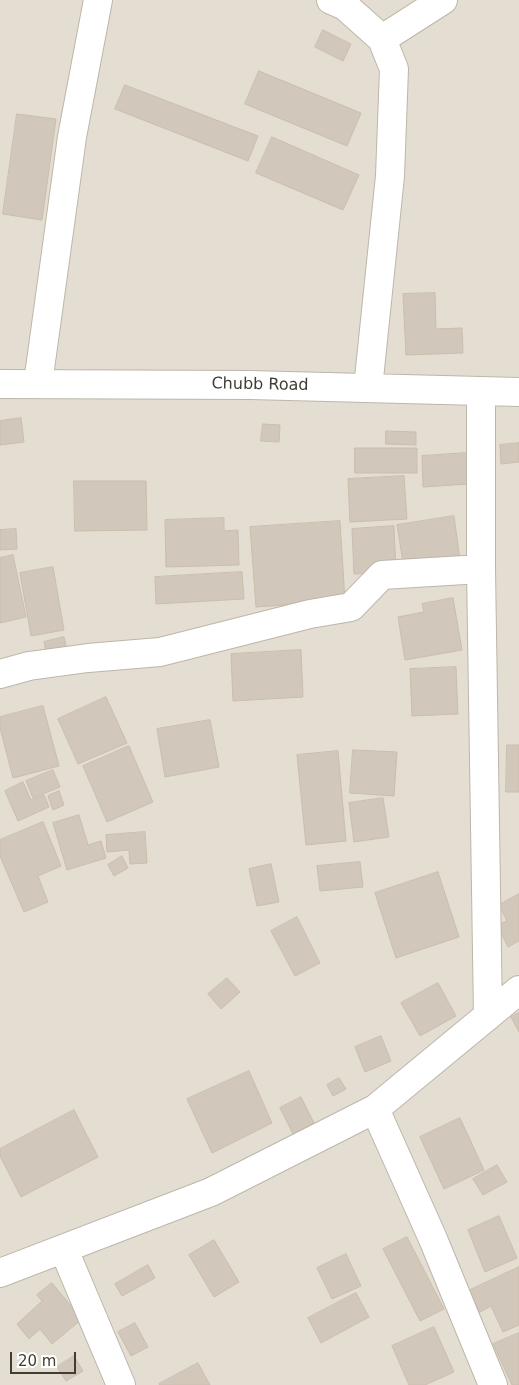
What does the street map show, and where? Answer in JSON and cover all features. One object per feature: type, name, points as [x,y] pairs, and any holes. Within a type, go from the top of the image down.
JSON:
[{"type":"street","points":[[38,383],[72,137],[98,0]]},
{"type":"street","points":[[331,0],[345,6],[382,39],[394,69],[390,176],[368,388]]},
{"type":"street","points":[[382,39],[443,0]]},
{"type":"street","name":"Chubb Road","points":[[0,384],[250,385],[519,392]]},
{"type":"street","points":[[481,391],[481,569],[488,1016]]},
{"type":"street","points":[[0,674],[29,666],[88,658],[160,652],[310,614],[351,607],[382,575],[481,569]]},
{"type":"street","points":[[0,1273],[211,1192],[375,1109],[519,990]]},
{"type":"street","points":[[375,1109],[433,1239],[493,1385]]},
{"type":"street","points":[[64,1250],[121,1385]]},
{"type":"shaded area","points":[[0,0],[519,0],[519,1385],[0,1385]]},
{"type":"building","points":[[323,30],[351,44],[343,61],[315,47]]},
{"type":"building","points":[[259,71],[361,113],[347,146],[245,104]]},
{"type":"building","points":[[125,85],[258,136],[248,161],[115,109]]},
{"type":"building","points":[[17,114],[56,119],[42,220],[3,214]]},
{"type":"building","points":[[272,137],[359,175],[343,210],[256,173]]},
{"type":"building","points":[[435,293],[436,329],[462,328],[463,353],[406,355],[403,294]]},
{"type":"building","points":[[21,418],[24,442],[0,445],[0,421]]},
{"type":"building","points":[[263,424],[280,425],[279,442],[261,441]]},
{"type":"building","points":[[386,431],[416,432],[416,445],[386,444]]},
{"type":"building","points":[[519,443],[519,462],[501,464],[500,445]]},
{"type":"building","points":[[355,448],[417,448],[417,473],[355,473]]},
{"type":"building","points":[[467,453],[469,484],[423,487],[422,456]]},
{"type":"building","points":[[404,476],[407,519],[350,522],[348,479]]},
{"type":"building","points":[[74,481],[146,481],[147,530],[75,531]]},
{"type":"building","points":[[454,516],[460,560],[404,569],[397,525]]},
{"type":"building","points":[[224,518],[224,531],[238,530],[239,565],[166,567],[165,520]]},
{"type":"building","points":[[340,521],[345,601],[256,607],[250,527]]},
{"type":"building","points":[[394,526],[396,572],[354,574],[352,529]]},
{"type":"building","points":[[16,529],[17,549],[0,550],[0,530]]},
{"type":"building","points":[[13,555],[26,617],[0,623],[0,558]]},
{"type":"building","points":[[53,567],[64,630],[31,636],[20,573]]},
{"type":"building","points":[[242,572],[244,599],[156,604],[155,577]]},
{"type":"building","points":[[453,598],[462,650],[405,660],[398,617],[424,612],[422,604]]},
{"type":"building","points":[[64,637],[69,658],[48,663],[44,642]]},
{"type":"building","points":[[301,650],[303,697],[233,701],[231,654]]},
{"type":"building","points":[[456,667],[458,714],[412,716],[410,669]]},
{"type":"building","points":[[106,697],[127,743],[78,764],[58,719]]},
{"type":"building","points":[[43,706],[59,766],[13,778],[0,728],[0,717]]},
{"type":"building","points":[[210,720],[219,767],[165,777],[157,729]]},
{"type":"building","points":[[507,745],[519,745],[519,792],[506,792]]},
{"type":"building","points":[[129,746],[153,802],[107,822],[83,766]]},
{"type":"building","points":[[353,750],[397,752],[394,796],[350,793]]},
{"type":"building","points":[[338,751],[346,841],[306,845],[297,755]]},
{"type":"building","points":[[53,770],[60,787],[33,798],[26,781]]},
{"type":"building","points":[[23,782],[31,800],[44,795],[49,807],[18,821],[5,791]]},
{"type":"building","points":[[59,791],[64,805],[53,810],[48,796]]},
{"type":"building","points":[[383,798],[389,837],[354,842],[349,803]]},
{"type":"building","points":[[79,815],[88,845],[101,841],[106,858],[67,870],[53,823]]},
{"type":"building","points":[[43,822],[61,866],[38,876],[48,902],[24,912],[0,856],[0,840]]},
{"type":"building","points":[[145,832],[147,863],[130,864],[129,850],[107,852],[106,835]]},
{"type":"building","points":[[122,856],[128,868],[114,876],[108,865]]},
{"type":"building","points":[[360,862],[363,887],[320,891],[317,866]]},
{"type":"building","points":[[271,864],[279,902],[257,906],[249,869]]},
{"type":"building","points":[[438,872],[459,937],[396,958],[375,893]]},
{"type":"building","points":[[519,894],[519,941],[508,947],[497,925],[507,921],[499,905]]},
{"type":"building","points":[[297,917],[320,963],[295,976],[271,931]]},
{"type":"building","points":[[227,978],[240,992],[221,1009],[208,994]]},
{"type":"building","points":[[438,983],[456,1016],[420,1036],[401,1003]]},
{"type":"building","points":[[519,1013],[519,1032],[511,1017]]},
{"type":"building","points":[[381,1036],[391,1061],[365,1072],[355,1047]]},
{"type":"building","points":[[249,1071],[272,1123],[212,1153],[187,1099]]},
{"type":"building","points":[[339,1078],[346,1089],[333,1096],[327,1085]]},
{"type":"building","points":[[301,1097],[314,1123],[293,1134],[280,1108]]},
{"type":"building","points":[[74,1110],[98,1157],[21,1197],[0,1156],[0,1149]]},
{"type":"building","points":[[460,1118],[484,1170],[444,1189],[420,1137]]},
{"type":"building","points":[[497,1165],[507,1182],[483,1195],[473,1179]]},
{"type":"building","points":[[499,1216],[517,1258],[485,1272],[468,1230]]},
{"type":"building","points":[[407,1237],[444,1309],[420,1321],[383,1249]]},
{"type":"building","points":[[214,1240],[239,1282],[214,1297],[189,1255]]},
{"type":"building","points":[[346,1254],[361,1286],[332,1299],[317,1268]]},
{"type":"building","points":[[148,1265],[155,1278],[122,1296],[115,1284]]},
{"type":"building","points":[[519,1267],[519,1325],[503,1332],[491,1306],[478,1313],[468,1291]]},
{"type":"building","points":[[52,1283],[82,1319],[52,1344],[40,1329],[29,1339],[17,1324],[42,1301],[37,1295]]},
{"type":"building","points":[[356,1293],[369,1317],[321,1343],[308,1318]]},
{"type":"building","points":[[135,1323],[148,1347],[131,1356],[118,1332]]},
{"type":"building","points":[[434,1327],[454,1372],[425,1385],[409,1385],[392,1346]]},
{"type":"building","points":[[519,1333],[519,1385],[512,1385],[493,1344]]},
{"type":"building","points":[[74,1356],[83,1371],[66,1381],[57,1367]]},
{"type":"building","points":[[198,1363],[210,1385],[159,1384]]}]
